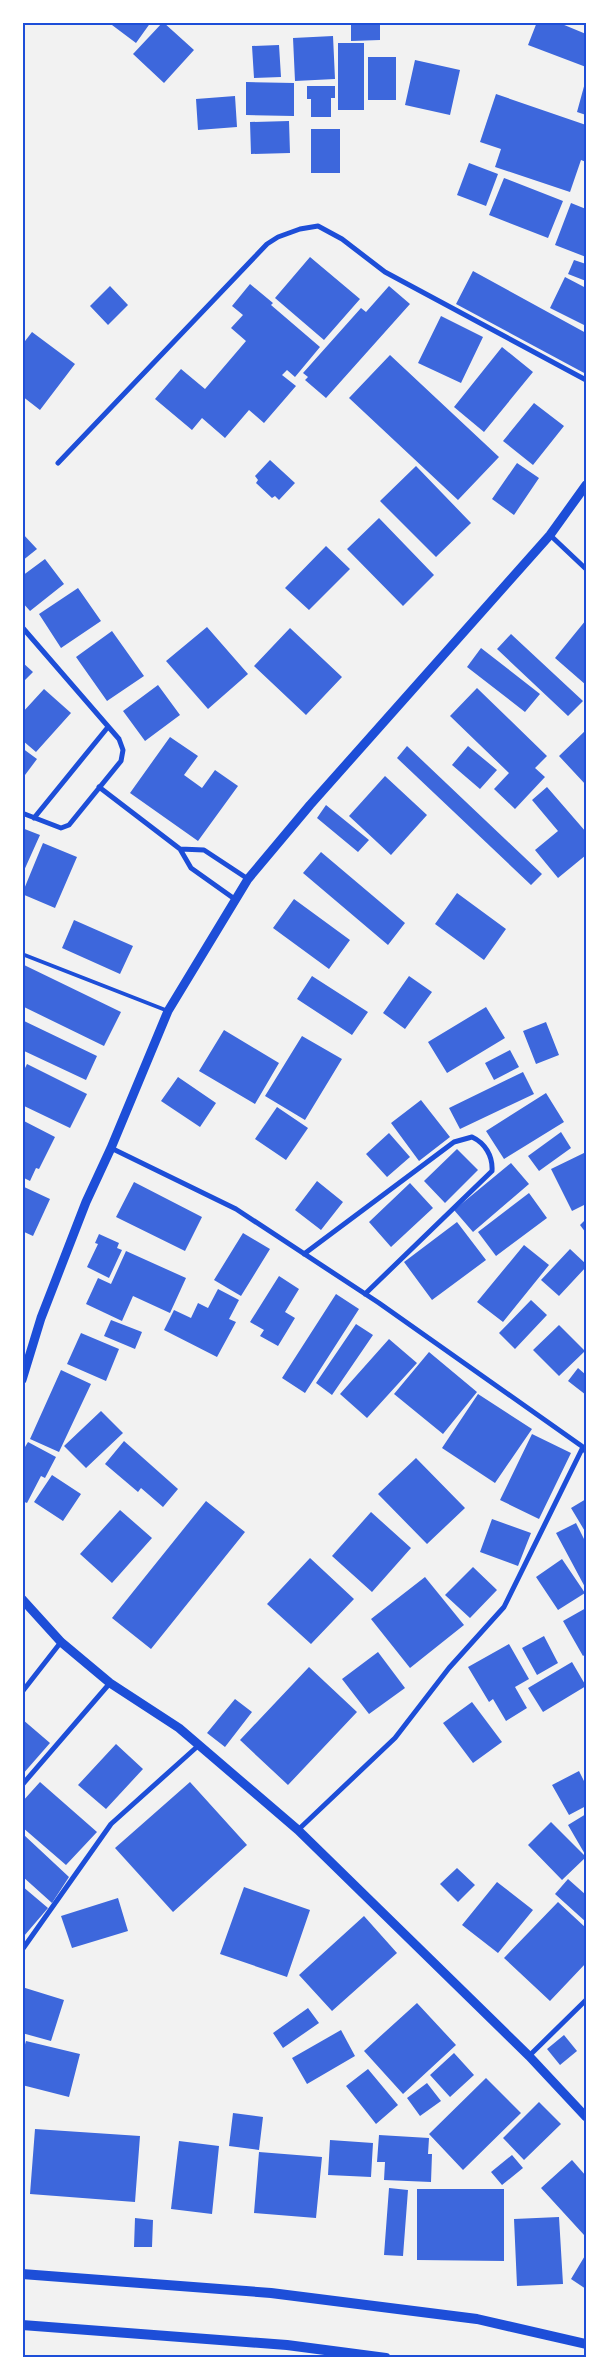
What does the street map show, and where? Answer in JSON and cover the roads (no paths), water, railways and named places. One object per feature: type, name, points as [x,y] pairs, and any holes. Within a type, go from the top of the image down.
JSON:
[{"type":"main road","points":[[22,2274],[271,2293],[477,2318],[586,2344]]},
{"type":"main road","points":[[22,2325],[287,2345],[386,2358]]},
{"type":"street","points":[[58,463],[267,244],[278,237],[300,229],[318,226],[342,239],[385,272],[586,380]]},
{"type":"street","points":[[22,1380],[41,1318],[86,1202],[111,1148],[168,1011],[248,879],[316,798],[550,535],[586,485]]},
{"type":"street","points":[[550,535],[586,569]]},
{"type":"street","points":[[22,627],[122,743],[123,758],[69,826],[61,828],[22,813]]},
{"type":"street","points":[[34,818],[108,727]]},
{"type":"street","points":[[100,787],[180,849],[191,868],[236,900]]},
{"type":"street","points":[[180,849],[204,850],[248,879]]},
{"type":"street","points":[[304,1254],[454,1142],[472,1137],[483,1142],[493,1163],[492,1171],[365,1294]]},
{"type":"street","points":[[111,1148],[236,1209],[365,1294],[583,1447],[586,1452]]},
{"type":"street","points":[[298,1830],[395,1738],[449,1668],[504,1607],[583,1447]]},
{"type":"street","points":[[22,1599],[61,1642],[110,1683],[179,1728],[298,1830],[529,2056],[586,2117]]},
{"type":"street","points":[[22,1692],[61,1642]]},
{"type":"street","points":[[22,1785],[110,1683]]},
{"type":"street","points":[[22,1950],[111,1824],[199,1745]]},
{"type":"street","points":[[529,2056],[586,2000]]},
{"type":"lane","points":[[22,954],[168,1011]]}]
